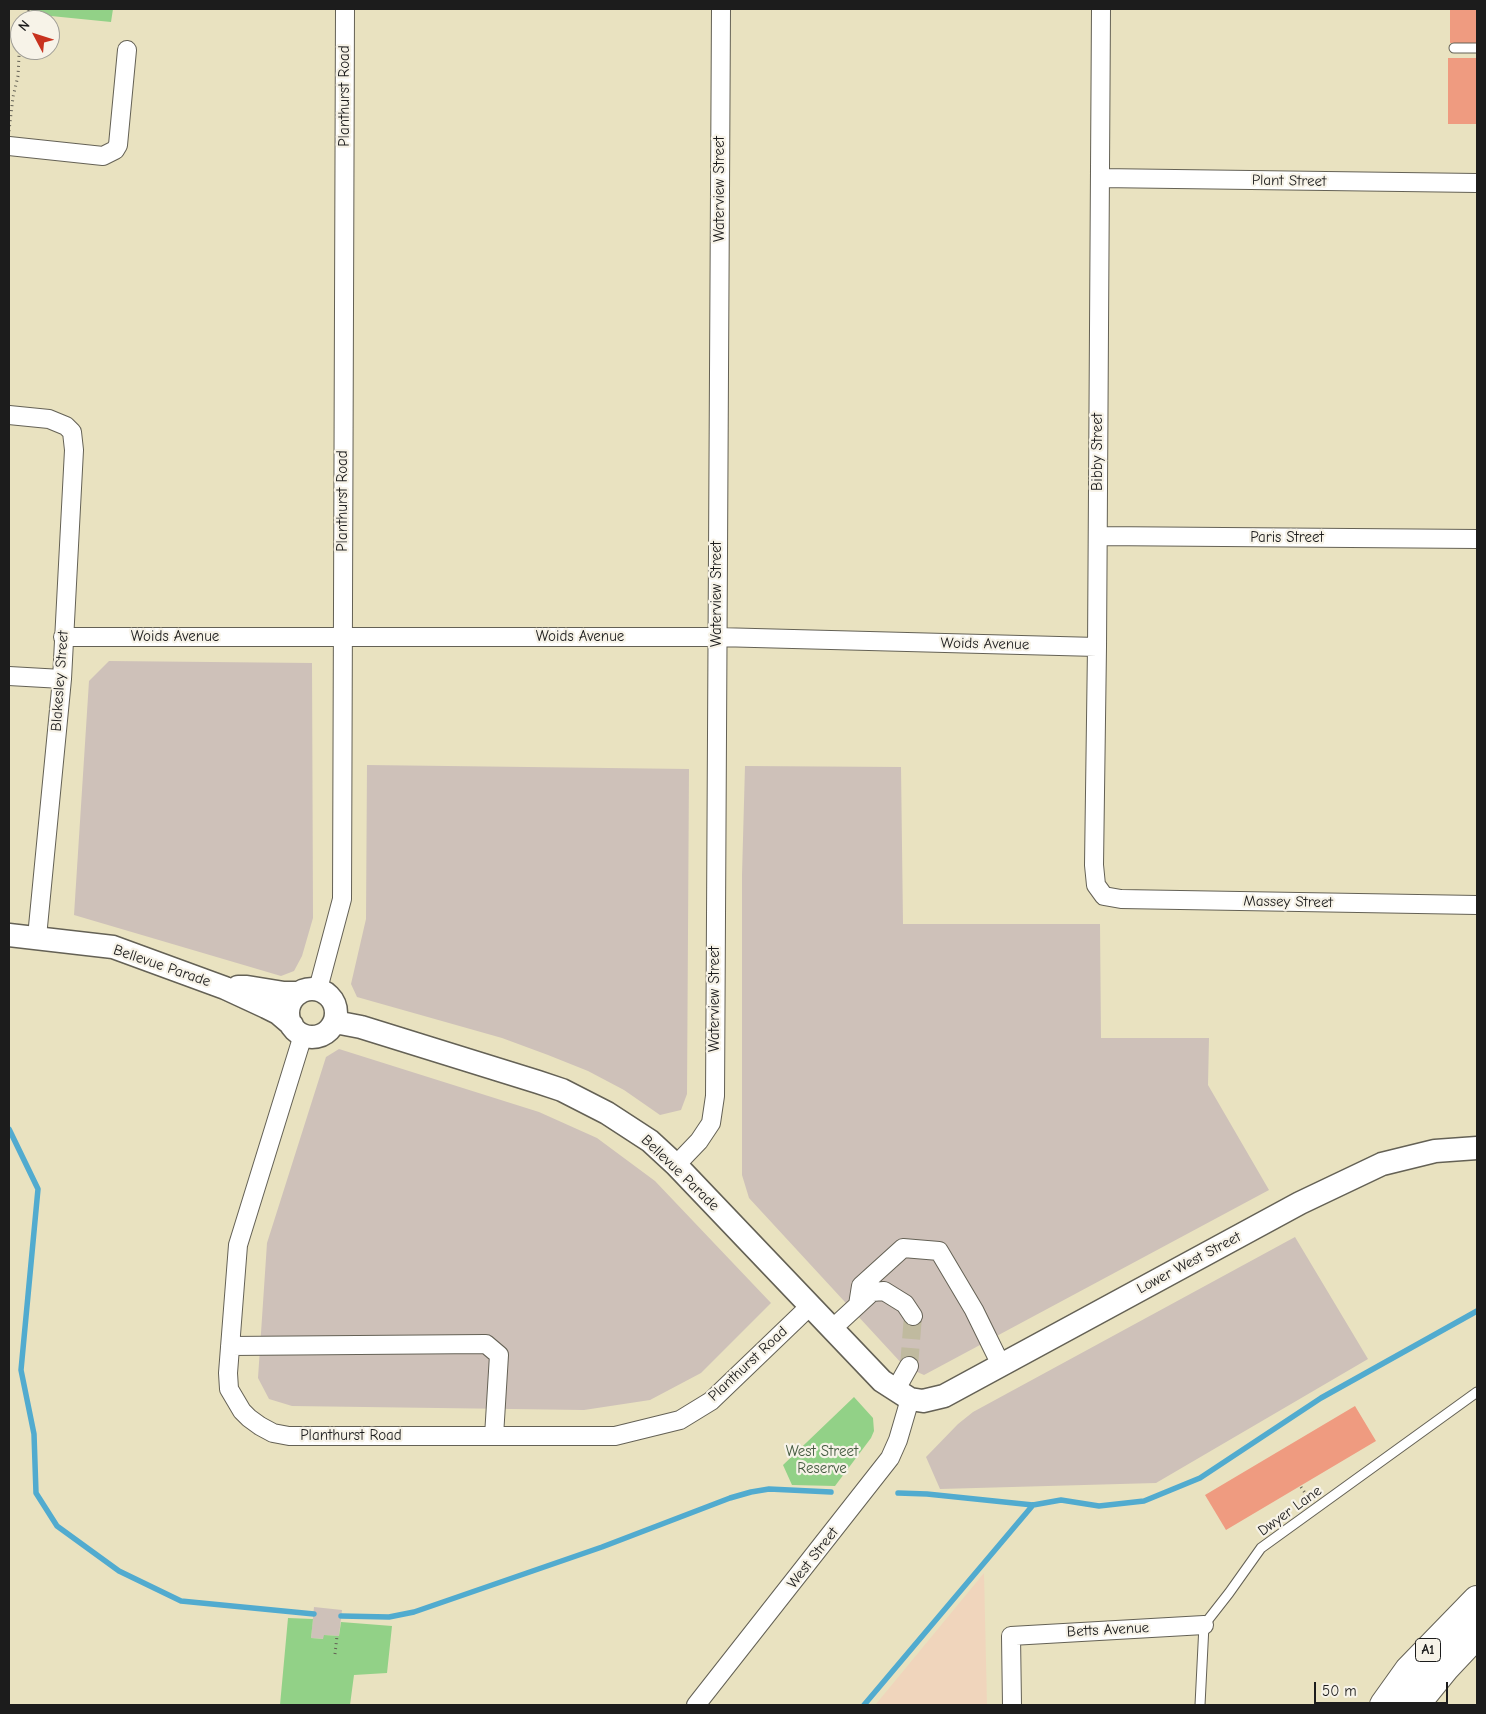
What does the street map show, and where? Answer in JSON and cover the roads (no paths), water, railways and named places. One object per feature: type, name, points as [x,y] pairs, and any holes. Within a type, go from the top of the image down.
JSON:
[{"type":"highway","name":"A1","points":[[1384,1705],[1409,1670],[1477,1600]]},
{"type":"highway","name":"A1","points":[[1415,1705],[1445,1668],[1477,1634]]},
{"type":"street","name":"Planthurst Road","points":[[308,991],[342,899],[345,9]]},
{"type":"street","name":"Waterview Street","points":[[676,1165],[699,1141],[711,1123],[715,1096],[721,9]]},
{"type":"street","name":"Bibby Street","points":[[1100,9],[1098,536],[1094,865],[1095,881],[1101,894]]},
{"type":"street","points":[[9,146],[103,156],[115,150],[118,145],[128,50]]},
{"type":"street","name":"Plant Street","points":[[1100,178],[1477,183]]},
{"type":"street","name":"Blakesley Street","points":[[9,415],[49,419],[66,426],[72,432],[74,450],[62,680],[38,937]]},
{"type":"street","name":"Paris Street","points":[[1098,536],[1477,539]]},
{"type":"street","name":"Woids Avenue","points":[[63,637],[717,637],[1097,647]]},
{"type":"street","points":[[9,676],[62,680]]},
{"type":"street","name":"Massey Street","points":[[1101,894],[1121,899],[1477,905]]},
{"type":"street","name":"Bellevue Parade","points":[[9,935],[38,937],[113,948],[225,988],[266,1006],[278,1013],[297,1030]]},
{"type":"street","name":"Bellevue Parade","points":[[225,988],[247,987],[284,993],[308,991]]},
{"type":"street","points":[[308,991],[325,992],[334,1002],[336,1010],[335,1022],[330,1029],[320,1036],[312,1037],[297,1030],[289,1017],[289,1007],[293,1000],[308,991]]},
{"type":"street","name":"Bellevue Parade","points":[[335,1022],[361,1027],[562,1090],[607,1113],[650,1141],[676,1165],[882,1381],[902,1395]]},
{"type":"street","name":"Planthurst Road","points":[[297,1030],[238,1245],[228,1373],[229,1389],[234,1399],[249,1418],[273,1433],[289,1436],[615,1436],[680,1420],[710,1401],[811,1305]]},
{"type":"street","name":"Lower West Street","points":[[902,1395],[923,1401],[944,1396],[1300,1203],[1382,1164],[1435,1151],[1477,1148]]},
{"type":"street","points":[[858,1305],[861,1286],[903,1248],[939,1251],[974,1310],[1001,1365]]},
{"type":"street","points":[[832,1328],[872,1292],[884,1291],[905,1304],[913,1316]]},
{"type":"street","points":[[230,1346],[486,1344],[499,1355],[494,1436]]},
{"type":"street","name":"West Street","points":[[696,1705],[890,1458],[898,1440],[902,1395],[909,1366]]},
{"type":"street","name":"Betts Avenue","points":[[1012,1705],[1011,1636],[1204,1625]]},
{"type":"lane","points":[[1454,48],[1477,48]]},
{"type":"lane","name":"Dwyer Lane","points":[[1204,1625],[1261,1548],[1477,1392]]},
{"type":"lane","points":[[1200,1705],[1204,1625]]},
{"type":"waterway","points":[[9,1129],[38,1189],[21,1370],[34,1434],[36,1493],[57,1526],[119,1571],[181,1601],[314,1614]]},
{"type":"waterway","points":[[898,1493],[927,1494],[1033,1505],[1061,1500],[1099,1506],[1144,1501],[1200,1478],[1321,1398],[1477,1311]]},
{"type":"waterway","points":[[341,1616],[389,1617],[414,1612],[602,1547],[730,1498],[751,1492],[769,1489],[831,1492]]},
{"type":"waterway","points":[[864,1705],[1033,1505]]},
{"type":"tunnel","points":[[909,1366],[913,1316]]},
{"type":"park label","name":"West Street Reserve","points":[[822,1460]]}]
